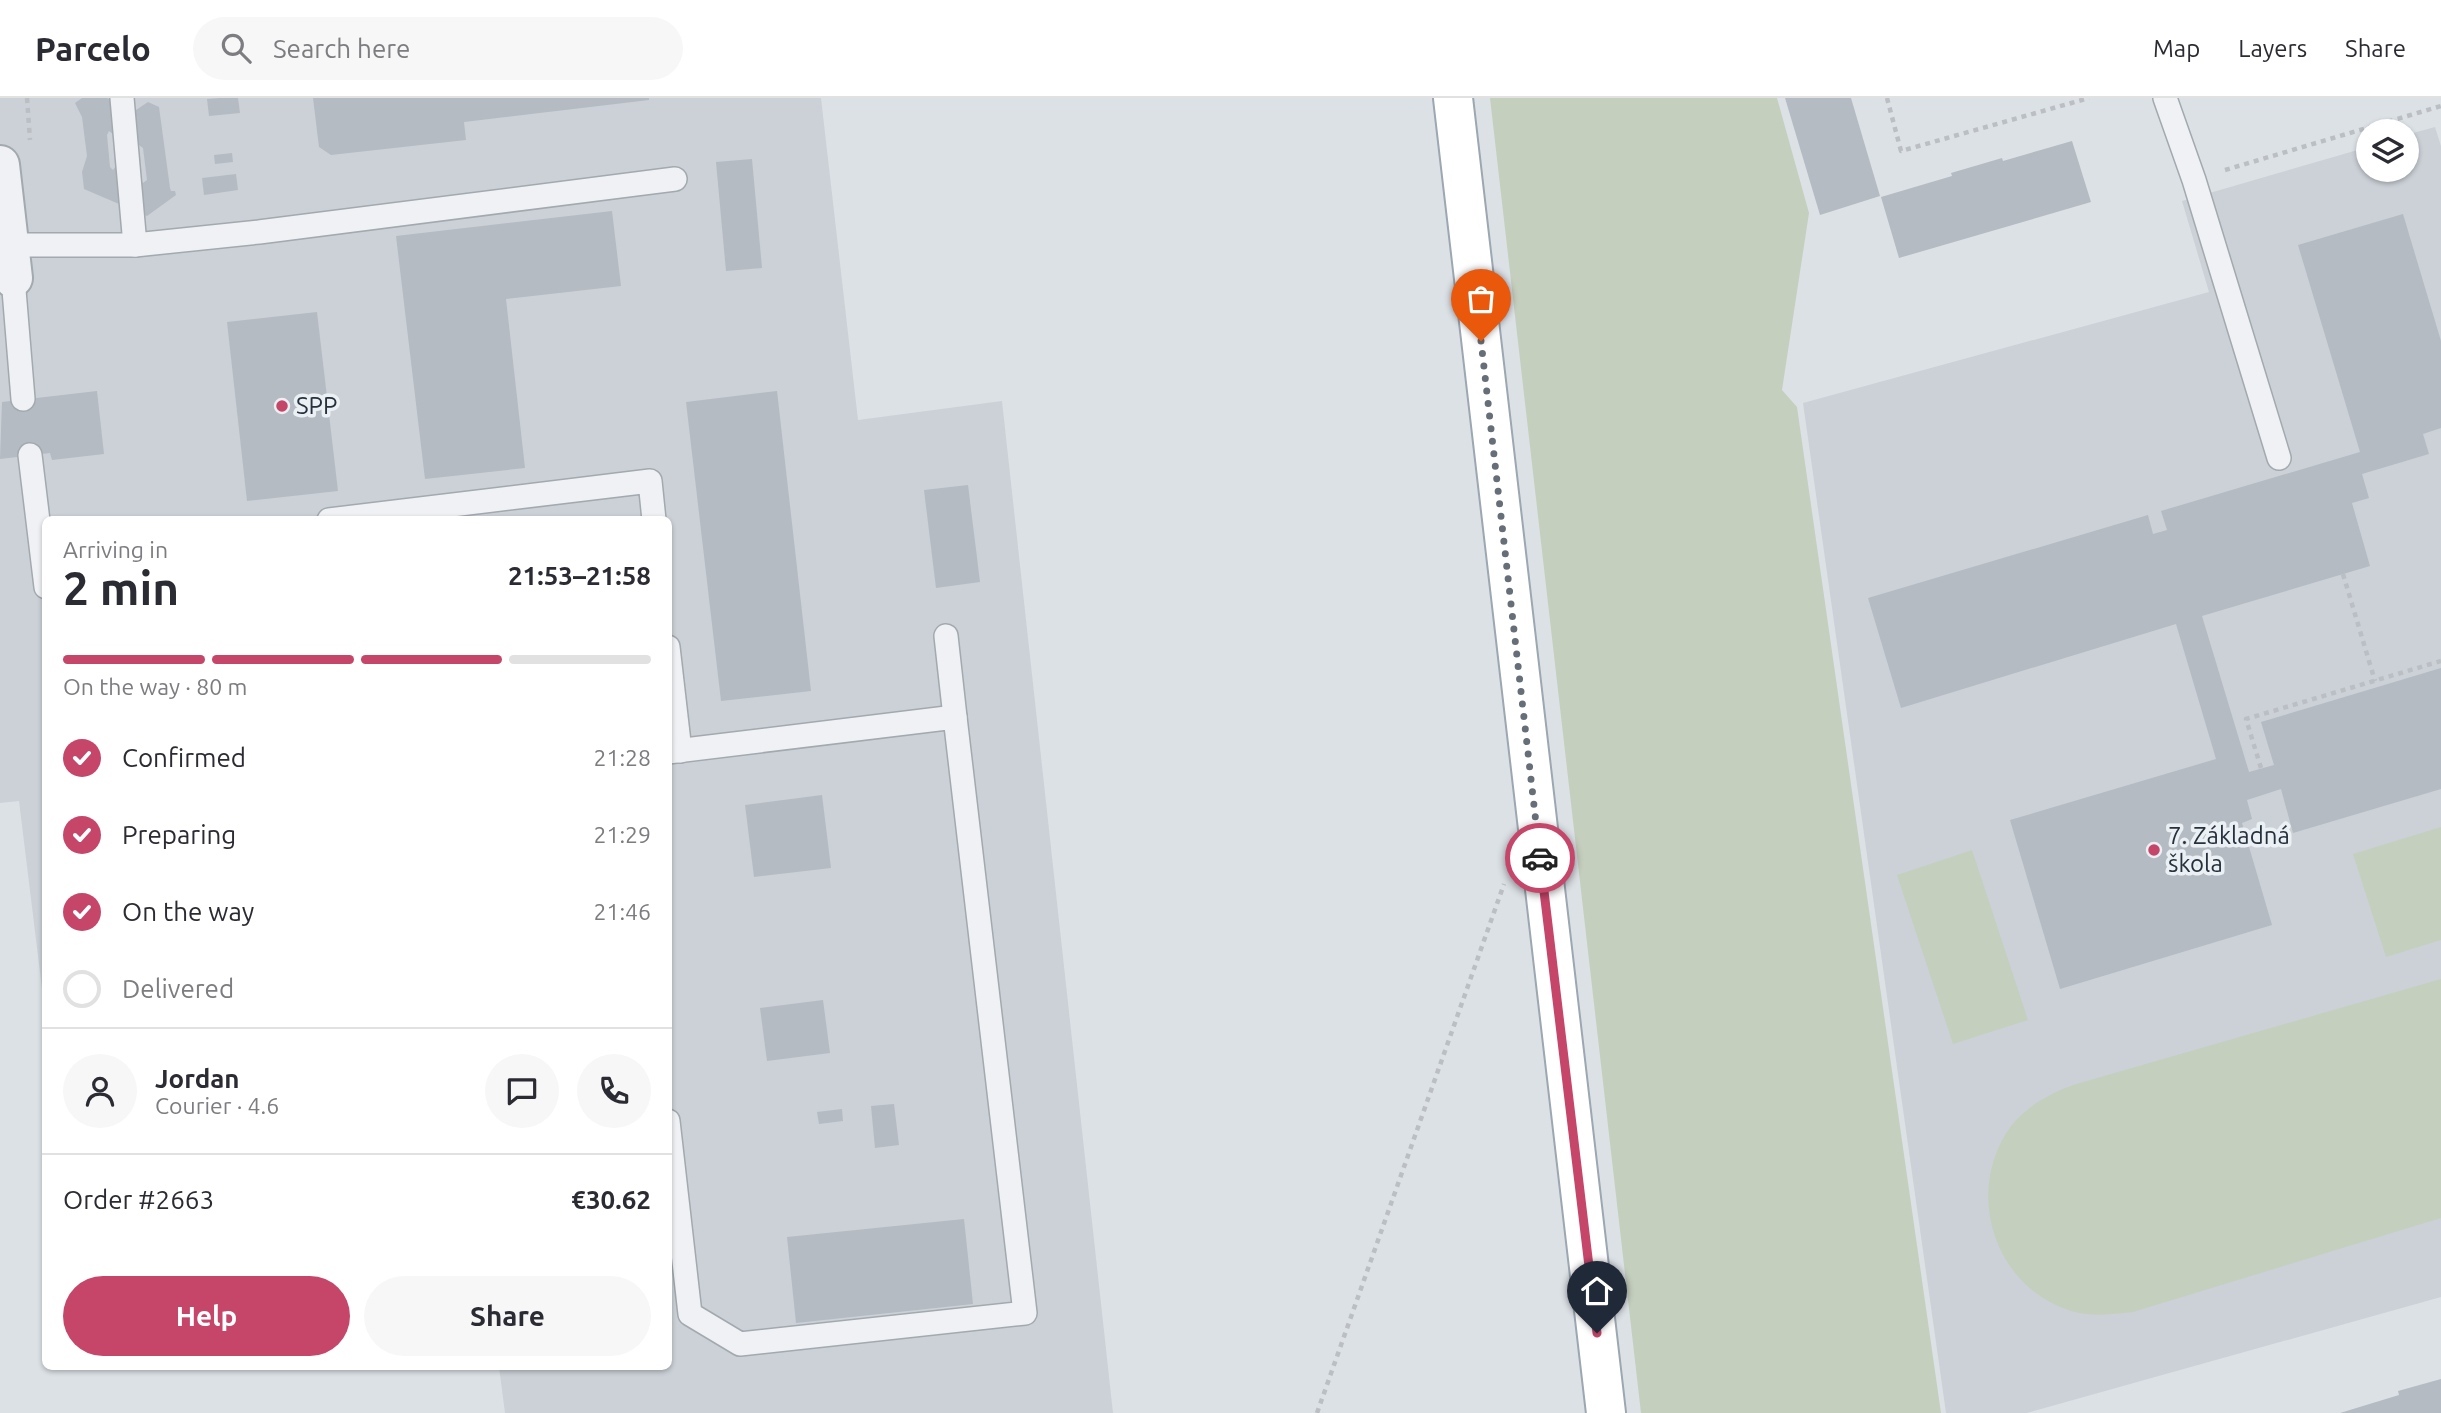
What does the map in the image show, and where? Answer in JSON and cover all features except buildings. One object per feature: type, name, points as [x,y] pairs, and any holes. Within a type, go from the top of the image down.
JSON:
[{"type":"main road","points":[[1453,98],[1606,1413]]},
{"type":"street","points":[[0,165],[11,262]]},
{"type":"lane","points":[[122,98],[135,245]]},
{"type":"lane","points":[[2165,98],[2194,180],[2279,458]]},
{"type":"lane","points":[[23,399],[11,262],[676,179]]},
{"type":"lane","points":[[30,455],[42,554]]},
{"type":"lane","points":[[362,516],[650,481],[654,516]]},
{"type":"lane","points":[[672,1156],[690,1314],[740,1344],[1025,1313],[946,636]]},
{"type":"lane","points":[[672,716],[674,751],[955,717]]},
{"type":"path","points":[[1887,98],[1901,151],[2089,98]]},
{"type":"path","points":[[2194,180],[2441,106]]},
{"type":"path","points":[[2343,574],[2375,681]]},
{"type":"path","points":[[2261,768],[2246,719],[2441,661]]},
{"type":"path","points":[[1317,1413],[1506,879]]},
{"type":"shaded area","points":[[0,98],[821,98],[858,420],[1002,401],[1113,1413],[505,1413],[499,1370],[672,1370],[672,516],[42,516],[42,989],[19,801],[0,803]]},
{"type":"shaded area","name":"7. Základná škola","points":[[2435,127],[2441,146],[2441,1297],[2027,1413],[1946,1413],[1803,403],[2209,292],[2182,201],[2356,150],[2356,182],[2419,182],[2419,131]]},
{"type":"green space","points":[[1490,98],[1777,98],[1809,213],[1782,390],[1797,407],[1941,1413],[1641,1413]]},
{"type":"green space","points":[[2441,827],[2441,940],[2386,957],[2353,854]]},
{"type":"green space","points":[[1972,850],[2028,1020],[1953,1044],[1897,875]]},
{"type":"green space","points":[[2441,979],[2441,1218],[2133,1312],[2118,1314],[2082,1314],[2047,1300],[2024,1283],[2006,1261],[1995,1236],[1989,1208],[1989,1180],[1997,1152],[2011,1126],[2039,1101],[2073,1085]]},
{"type":"way so far","points":[[1481,341],[1540,858]]},
{"type":"place","name":"SPP","points":[[282,406]]},
{"type":"place","name":"7. Základná škola","points":[[2154,850]]},
{"type":"route","points":[[1540,858],[1597,1333]]}]
